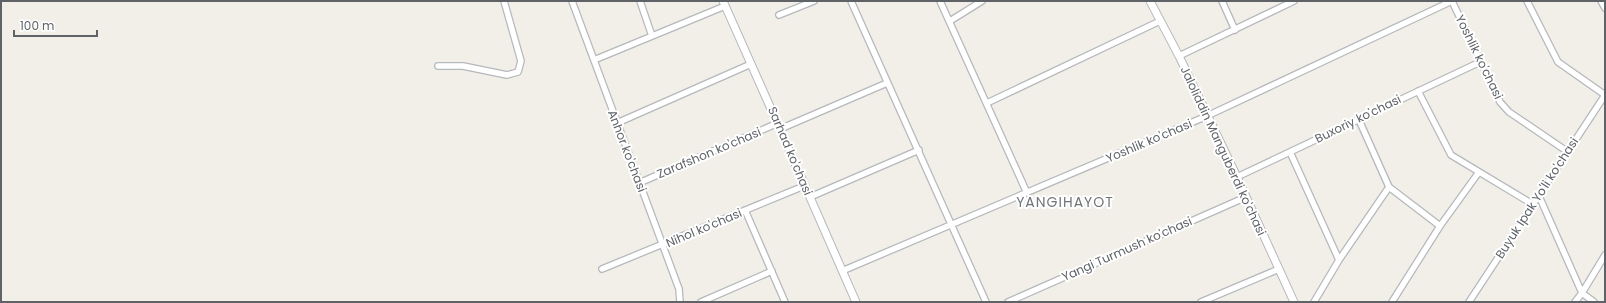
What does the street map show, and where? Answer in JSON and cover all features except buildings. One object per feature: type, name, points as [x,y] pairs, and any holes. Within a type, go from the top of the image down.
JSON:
[{"type":"street","points":[[438,66],[464,66],[507,75],[518,72],[521,61],[504,1]]},
{"type":"street","name":"Anhor ko'chasi","points":[[572,1],[679,289],[680,302]]},
{"type":"street","points":[[640,1],[652,36]]},
{"type":"street","points":[[779,15],[814,1]]},
{"type":"street","points":[[851,1],[986,302]]},
{"type":"street","points":[[940,1],[1027,193]]},
{"type":"street","points":[[950,21],[982,1]]},
{"type":"street","name":"Jaloliddin Manguberdi ko'chasi","points":[[1150,1],[1179,56],[1237,177],[1294,302]]},
{"type":"street","points":[[1222,1],[1235,30]]},
{"type":"street","points":[[1179,56],[1294,1]]},
{"type":"street","name":"Yoshlik ko'chasi","points":[[842,271],[1207,116],[1452,1],[1500,102],[1509,112],[1568,152]]},
{"type":"street","points":[[1527,1],[1558,62],[1605,95]]},
{"type":"street","points":[[1602,1],[1605,8]]},
{"type":"street","points":[[594,60],[724,4]]},
{"type":"street","name":"Sarhad ko'chasi","points":[[724,4],[856,302]]},
{"type":"street","points":[[987,103],[1160,21]]},
{"type":"street","name":"Buxoriy ko'chasi","points":[[1237,177],[1359,120],[1418,90],[1480,62]]},
{"type":"street","points":[[617,123],[751,64]]},
{"type":"street","name":"Zarafshon ko'chasi","points":[[639,183],[887,83]]},
{"type":"street","points":[[1418,90],[1451,155],[1534,205]]},
{"type":"street","name":"Buyuk Ipak Yo'li ko'chasi","points":[[1469,302],[1605,95]]},
{"type":"street","points":[[1359,120],[1389,187],[1440,226]]},
{"type":"street","points":[[810,197],[919,150]]},
{"type":"street","points":[[1290,152],[1339,260]]},
{"type":"street","points":[[1392,302],[1440,226],[1479,172]]},
{"type":"street","name":"Nihol ko'chasi","points":[[602,269],[804,186]]},
{"type":"street","points":[[1314,302],[1339,260],[1389,187]]},
{"type":"street","points":[[1539,196],[1582,293],[1594,302]]},
{"type":"street","name":"Yangi Turmush ko'chasi","points":[[1008,302],[1246,197]]},
{"type":"street","points":[[745,210],[785,302]]},
{"type":"street","points":[[1575,302],[1605,256]]},
{"type":"street","points":[[1201,302],[1279,268]]},
{"type":"street","points":[[702,302],[772,271]]},
{"type":"district","name":"YANGIHAYOT","points":[[1065,202]]}]
